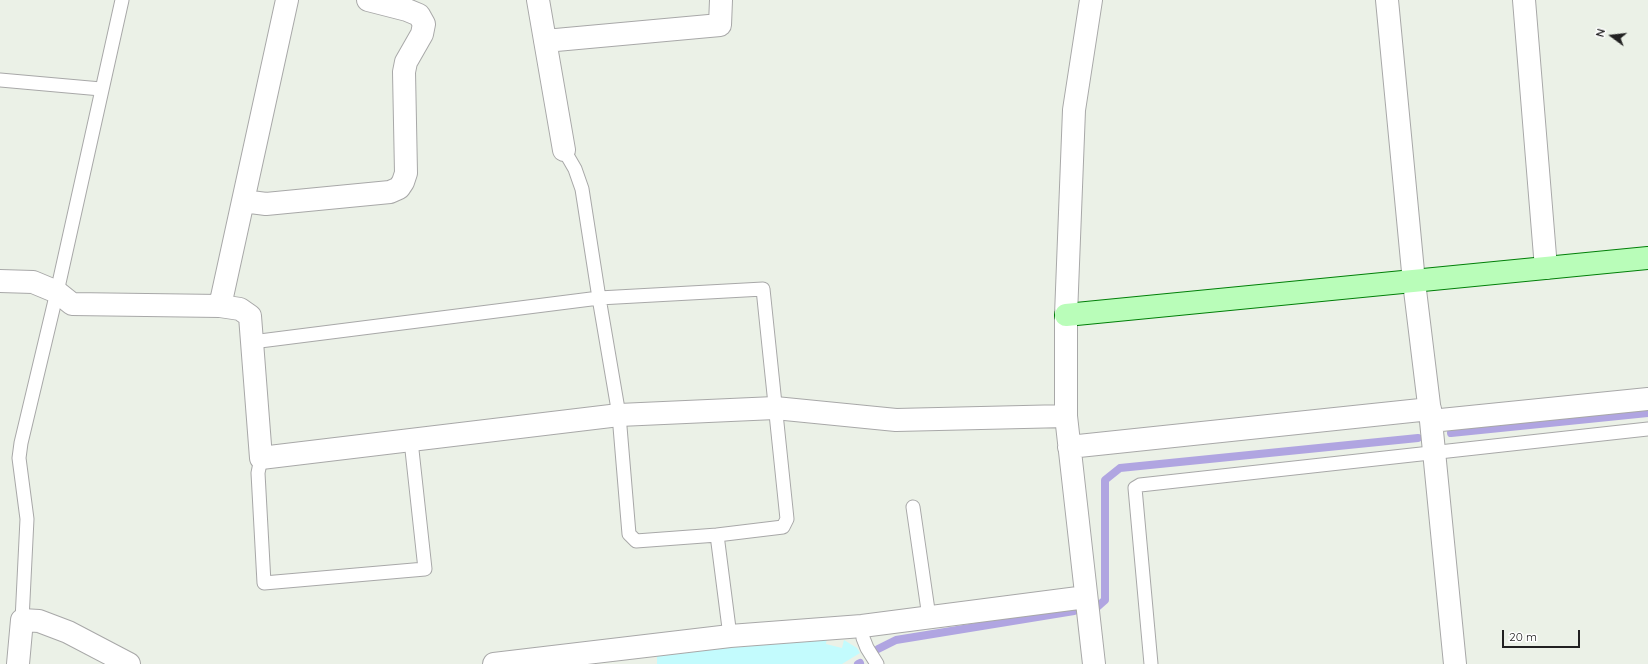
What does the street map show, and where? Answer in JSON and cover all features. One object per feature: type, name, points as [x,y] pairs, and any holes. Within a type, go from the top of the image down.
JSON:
[{"type":"street","points":[[220,306],[287,0]]},
{"type":"street","points":[[243,201],[266,204],[390,192],[400,188],[406,173],[404,72],[406,62],[422,34],[424,24],[419,15],[407,10],[368,0]]},
{"type":"street","points":[[538,0],[564,150]]},
{"type":"street","points":[[545,41],[720,25],[721,0]]},
{"type":"street","points":[[1090,0],[1074,110],[1066,315],[1066,416],[1094,664]]},
{"type":"street","points":[[1387,0],[1414,282],[1434,452],[1455,664]]},
{"type":"street","points":[[1524,0],[1546,268]]},
{"type":"street","points":[[1066,315],[1648,258]]},
{"type":"street","points":[[0,281],[33,282],[57,292],[72,304],[220,306],[240,309],[250,316],[261,458],[619,415],[775,408],[896,420],[1066,416]]},
{"type":"street","points":[[1069,447],[1430,415],[1648,399]]},
{"type":"street","points":[[494,664],[730,636],[862,626],[1086,597]]},
{"type":"street","points":[[18,664],[22,620],[39,621],[68,632],[129,664]]},
{"type":"lane","points":[[22,620],[27,519],[19,458],[21,443],[57,292],[122,0]]},
{"type":"lane","points":[[0,80],[101,89]]},
{"type":"lane","points":[[252,342],[599,298],[764,289],[787,519],[783,527],[717,535],[636,541],[629,534],[619,415],[599,298],[582,189],[575,169],[564,150]]},
{"type":"lane","points":[[1151,664],[1135,488],[1140,485],[1648,428]]},
{"type":"lane","points":[[261,458],[258,473],[264,583],[425,569],[411,441]]},
{"type":"lane","points":[[913,507],[929,617]]},
{"type":"lane","points":[[717,535],[730,636]]},
{"type":"lane","points":[[862,626],[863,638],[867,648],[877,664]]},
{"type":"shaded area","points":[[827,637],[826,644],[842,648],[844,640],[857,648],[860,653],[842,664],[657,664],[657,653]]},
{"type":"waterway","points":[[1451,433],[1648,413]]},
{"type":"waterway","points":[[1096,608],[1105,600],[1105,480],[1120,468],[1418,438]]},
{"type":"waterway","points":[[878,649],[896,640],[1074,611]]}]
